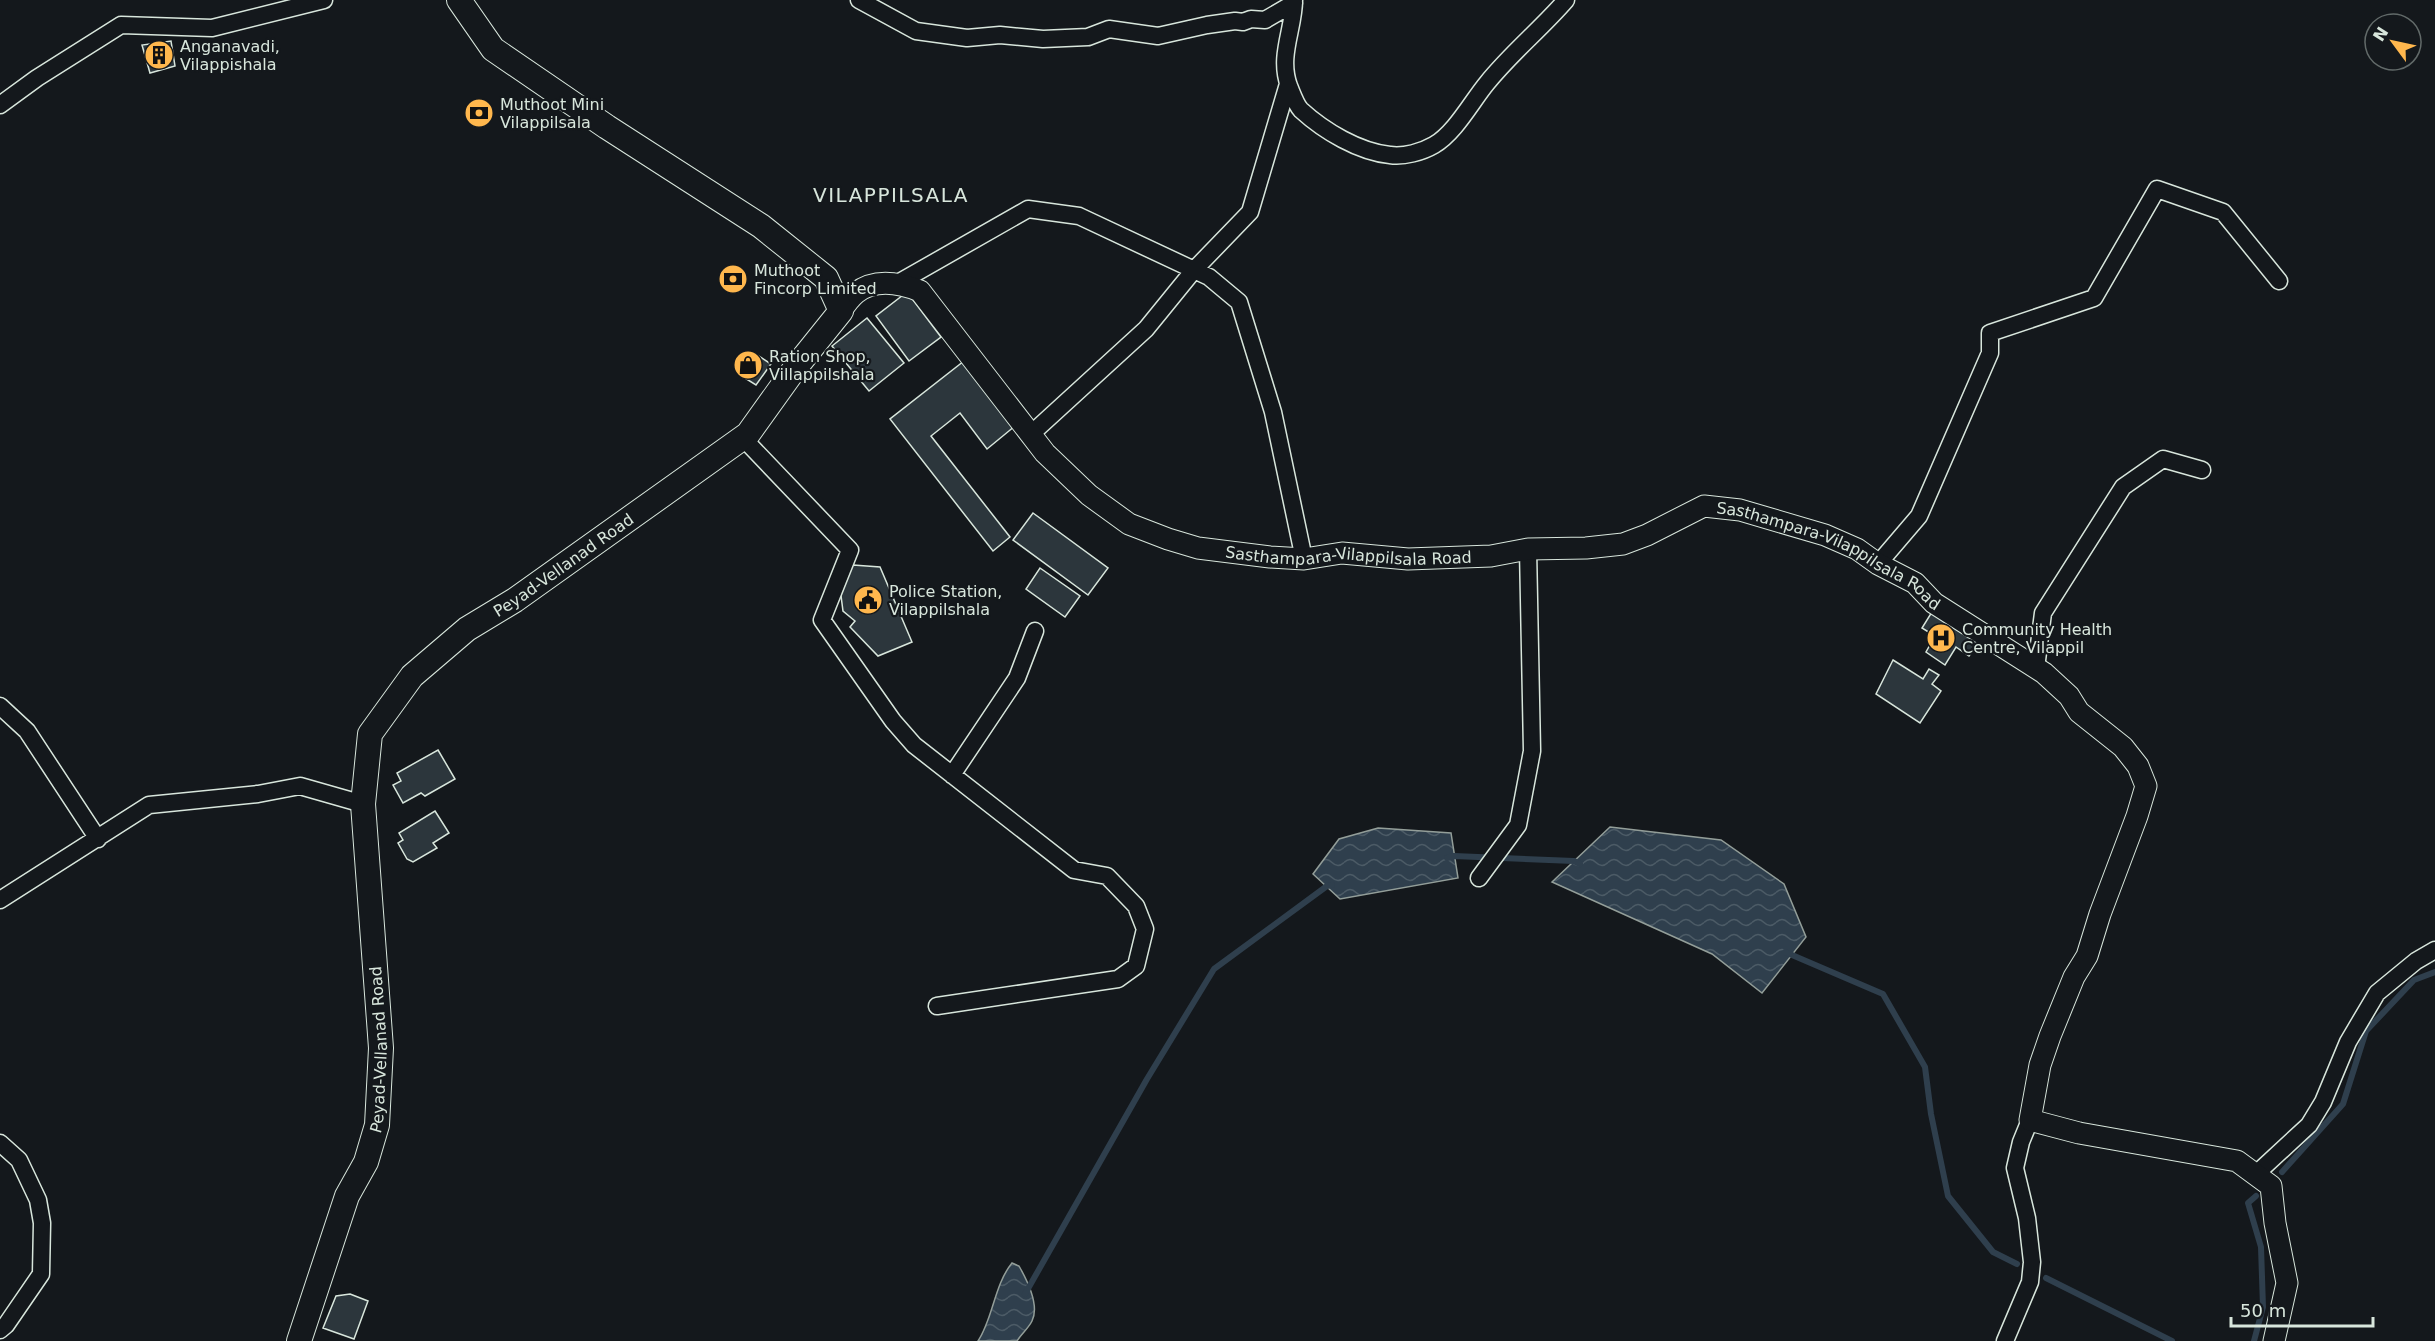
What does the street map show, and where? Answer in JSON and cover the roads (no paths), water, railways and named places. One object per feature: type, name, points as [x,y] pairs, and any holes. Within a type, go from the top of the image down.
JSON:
[{"type":"main road","points":[[459,0],[493,49],[606,127],[761,226],[826,278],[840,311]]},
{"type":"main road","name":"Peyad-Vellanad Road","points":[[299,1341],[347,1196],[366,1162],[377,1125],[381,1048],[363,804],[370,734],[412,676],[467,629],[514,600],[748,434],[795,367],[840,311]]},
{"type":"street","points":[[0,105],[37,78],[121,25],[212,28],[324,0]]},
{"type":"street","points":[[859,0],[916,31],[967,38],[1000,35],[1043,39],[1088,37],[1109,29],[1158,36],[1207,25],[1243,22],[1251,19],[1265,20],[1294,2]]},
{"type":"street","points":[[1288,84],[1300,108],[1331,131],[1365,149],[1390,155],[1409,154],[1435,145],[1471,107],[1506,61],[1566,0]]},
{"type":"street","points":[[1030,435],[1146,329],[1194,270],[1250,212],[1288,84],[1285,49],[1294,2]]},
{"type":"street","points":[[1878,564],[1919,516],[1990,353],[1989,333],[2094,298],[2157,189],[2223,212],[2279,280]]},
{"type":"street","points":[[840,311],[856,293],[873,285],[898,283],[1028,209],[1079,216],[1209,277],[1239,302],[1273,412],[1304,559]]},
{"type":"street","name":"Sasthampara-Vilappilsala Road","points":[[898,283],[920,291],[1030,435],[1045,453],[1089,495],[1129,524],[1198,548],[1270,558],[1304,559],[1342,553],[1408,559],[1491,556],[1528,549],[1586,548],[1623,544],[1647,535],[1704,506],[1740,510],[1825,535],[1857,549],[1878,564],[1915,583],[1934,603],[2036,668],[2069,696],[2079,712],[2123,747],[2138,766],[2146,786],[2087,956],[2074,977],[2049,1036],[2037,1075],[2030,1120]]},
{"type":"street","points":[[742,438],[850,550],[822,620],[893,721],[914,745],[1074,870],[1107,876],[1136,906],[1145,929],[1136,966],[1118,979],[937,1006]]},
{"type":"street","points":[[2036,668],[2043,613],[2123,487],[2163,459],[2202,470]]},
{"type":"street","points":[[1479,878],[1518,825],[1532,750],[1528,549]]},
{"type":"street","points":[[952,775],[1017,678],[1035,631]]},
{"type":"street","points":[[0,706],[27,731],[98,839]]},
{"type":"street","points":[[0,900],[149,805],[258,794],[300,786],[363,804]]},
{"type":"street","points":[[2256,1174],[2309,1125],[2323,1102],[2348,1042],[2377,993],[2416,961],[2435,950]]},
{"type":"street","points":[[2005,1341],[2030,1282],[2032,1262],[2027,1218],[2015,1168],[2020,1143],[2030,1120],[2079,1133],[2237,1161],[2271,1186],[2275,1223],[2287,1284],[2274,1341]]},
{"type":"street","points":[[0,1143],[19,1160],[38,1200],[42,1223],[41,1274],[6,1325],[0,1330]]},
{"type":"water","points":[[1610,827],[1721,840],[1784,884],[1806,937],[1762,993],[1712,954],[1552,882]]},
{"type":"water","points":[[1378,828],[1451,833],[1458,878],[1340,899],[1313,874],[1339,839]]},
{"type":"water","points":[[1012,1263],[1019,1266],[1032,1293],[1034,1315],[1032,1321],[1017,1341],[978,1341],[987,1323],[1001,1281]]},
{"type":"waterway","points":[[1447,858],[1454,856],[1574,861],[1580,864]]},
{"type":"waterway","points":[[1025,1294],[1147,1079],[1214,969],[1327,886],[1332,885]]},
{"type":"waterway","points":[[1785,952],[1883,994],[1925,1067],[1931,1114],[1948,1196],[1993,1252],[2017,1264]]},
{"type":"waterway","points":[[2282,1172],[2343,1104],[2366,1031],[2414,980],[2435,972]]},
{"type":"waterway","points":[[2254,1341],[2263,1307],[2261,1247],[2248,1203],[2256,1196]]},
{"type":"waterway","points":[[2046,1278],[2172,1341]]},
{"type":"place","name":"Anganavadi, Vilappishala","points":[[159,55]]},
{"type":"place","name":"Muthoot Mini Vilappilsala","points":[[479,113]]},
{"type":"place","name":"Muthoot Fincorp Limited","points":[[733,279]]},
{"type":"place","name":"Ration Shop, Villappilshala","points":[[748,365]]},
{"type":"place","name":"Police Station, Vilappilshala","points":[[868,600]]},
{"type":"place","name":"Community Health Centre, Vilappil","points":[[1941,638]]},
{"type":"district","name":"VILAPPILSALA","points":[[891,195]]}]
